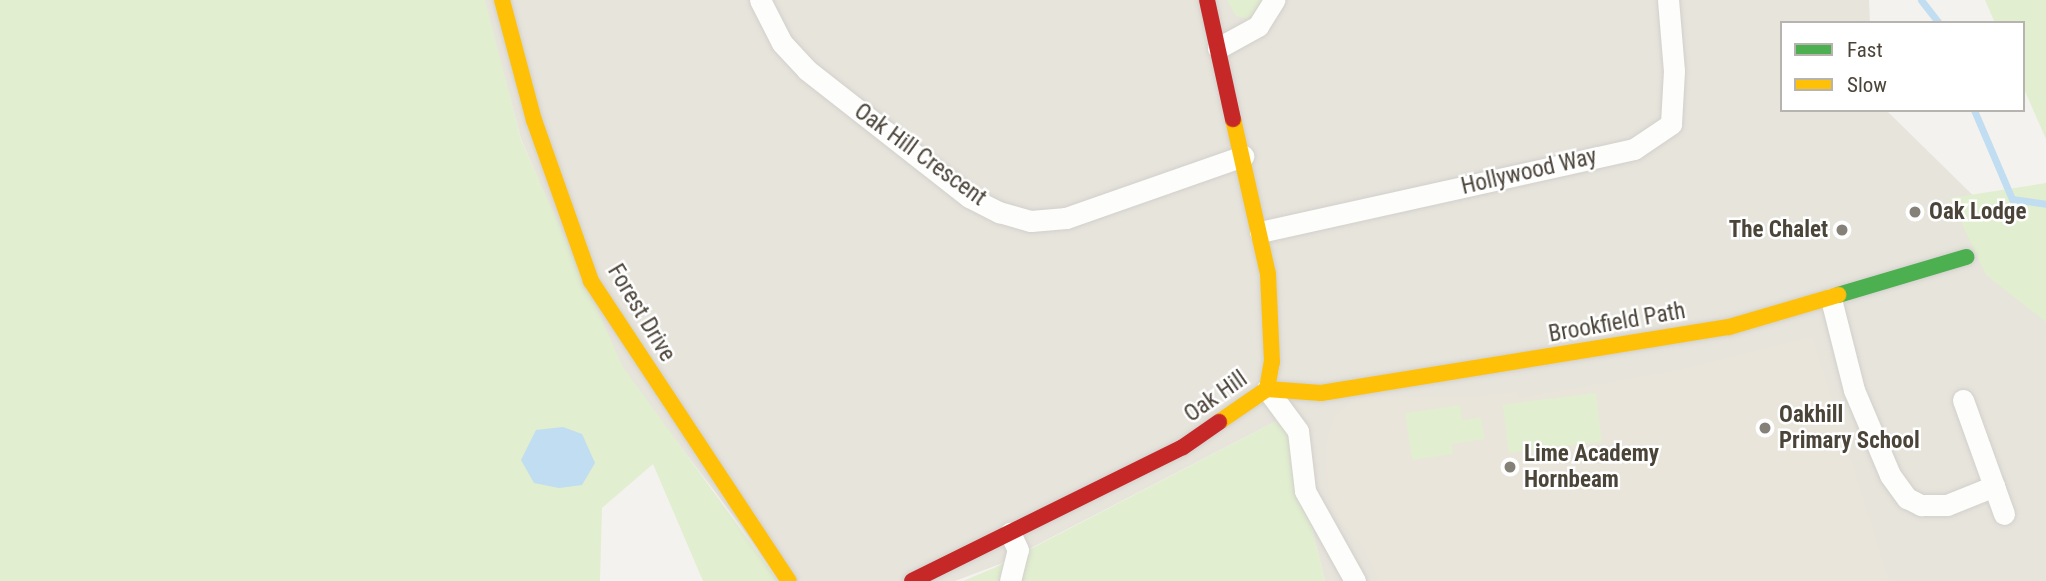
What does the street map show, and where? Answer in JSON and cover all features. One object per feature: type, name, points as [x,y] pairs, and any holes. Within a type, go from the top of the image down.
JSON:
[{"type":"street","name":"Forest Drive","points":[[502,0],[534,120],[591,281],[789,581]]},
{"type":"street","name":"Oak Hill Crescent","points":[[760,0],[782,43],[807,70],[969,197],[999,212],[1031,221],[1066,218],[1243,156]]},
{"type":"street","name":"Oak Hill","points":[[912,581],[1183,447],[1267,389],[1272,313],[1260,232],[1207,0]]},
{"type":"street","points":[[1218,48],[1258,26],[1274,0]]},
{"type":"street","name":"Hollywood Way","points":[[1260,232],[1634,149],[1671,124],[1674,71],[1668,0]]},
{"type":"street","name":"Brookfield Path","points":[[1267,389],[1321,393],[1729,327],[1966,257]]},
{"type":"street","points":[[1830,299],[1854,390],[1890,474],[1906,498],[1922,505],[1947,505],[1993,486]]},
{"type":"street","points":[[1267,389],[1298,431],[1305,491],[1355,581]]},
{"type":"street","points":[[1963,400],[2004,514]]},
{"type":"street","points":[[1010,533],[1018,550],[1010,581]]},
{"type":"shaded area","points":[[484,0],[1869,0],[1870,21],[1780,21],[1780,112],[1888,112],[2046,267],[2046,581],[1325,581],[1284,417],[1000,564],[955,581],[783,581],[619,366],[521,139]]},
{"type":"shaded area","points":[[1812,337],[1889,581],[1379,581],[1363,546],[1338,518],[1328,489],[1326,447],[1334,416],[1358,397],[1474,397],[1517,392],[1519,398],[1680,370]]},
{"type":"green space","points":[[0,0],[485,0],[521,140],[623,367],[778,581],[703,581],[653,464],[602,508],[600,581],[0,581]]},
{"type":"green space","points":[[1227,0],[1265,0],[1248,19],[1236,16]]},
{"type":"green space","points":[[1985,0],[2046,0],[2046,139],[2025,92],[2025,21],[1994,21]]},
{"type":"green space","points":[[2046,183],[2046,322],[1986,275],[1950,198]]},
{"type":"green space","points":[[1596,393],[1602,442],[1509,453],[1503,404]]},
{"type":"green space","points":[[1460,405],[1462,420],[1481,417],[1485,439],[1452,444],[1453,454],[1412,460],[1405,413]]},
{"type":"green space","points":[[1284,417],[1325,581],[963,581],[994,568]]},
{"type":"water","points":[[563,427],[582,434],[595,463],[582,485],[559,488],[534,483],[521,460],[536,430]]},
{"type":"waterway","points":[[1921,0],[1937,21]]},
{"type":"waterway","points":[[1975,112],[2012,199],[2046,204]]},
{"type":"traffic: fast","points":[[1838,295],[1966,257]]},
{"type":"traffic: slow","points":[[502,0],[534,120],[591,281],[789,581]]},
{"type":"traffic: slow","points":[[1219,422],[1267,389],[1272,362],[1268,274],[1233,119]]},
{"type":"traffic: slow","points":[[1267,389],[1321,393],[1729,327],[1838,295]]},
{"type":"traffic: jam","points":[[1207,0],[1233,119]]},
{"type":"traffic: jam","points":[[912,581],[1183,447],[1219,422]]},
{"type":"place","name":"Oak Lodge","points":[[1915,212]]},
{"type":"place","name":"The Chalet","points":[[1842,230]]},
{"type":"place","name":"Oakhill Primary School","points":[[1765,428]]},
{"type":"place","name":"Lime Academy Hornbeam","points":[[1510,467]]}]
